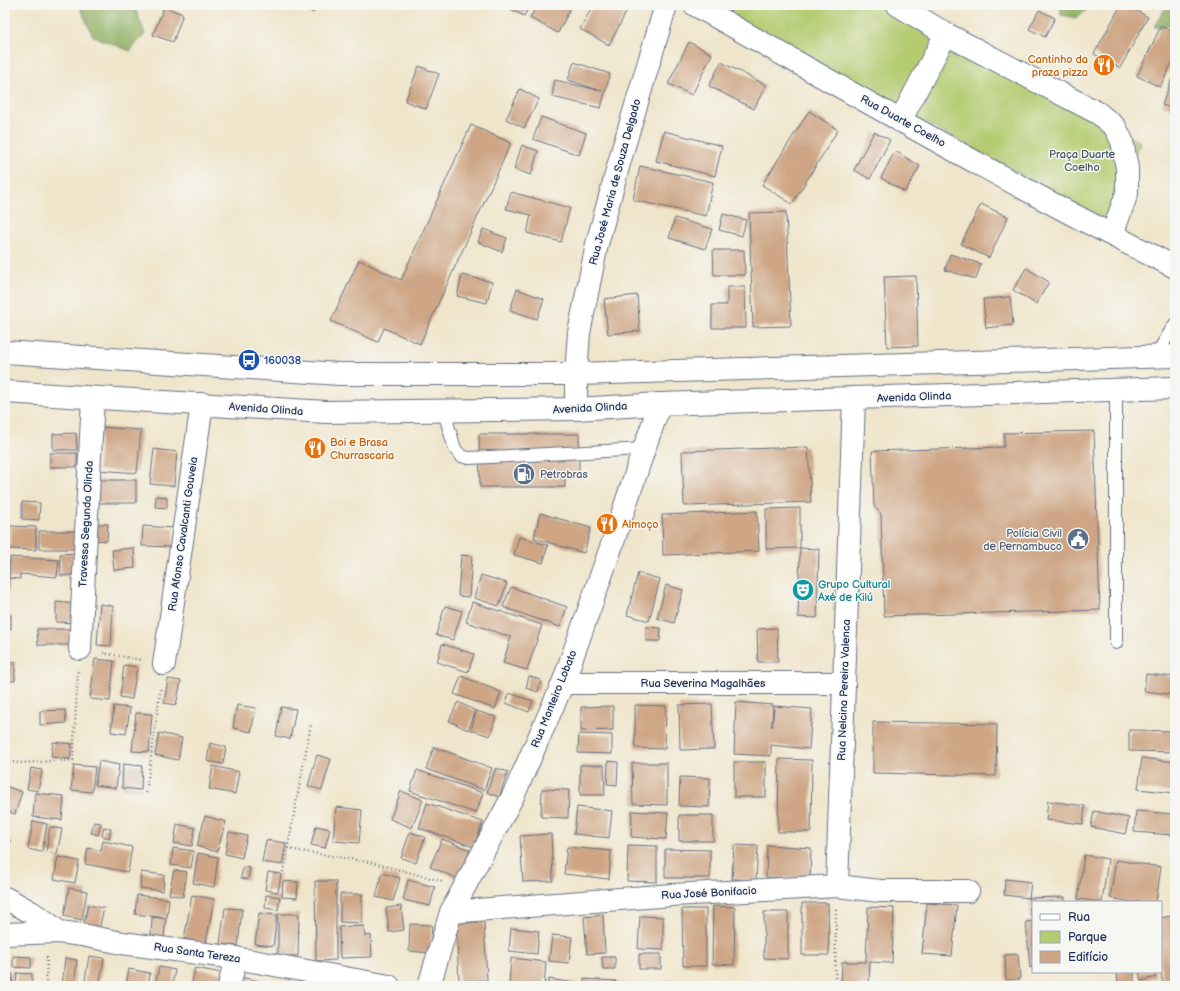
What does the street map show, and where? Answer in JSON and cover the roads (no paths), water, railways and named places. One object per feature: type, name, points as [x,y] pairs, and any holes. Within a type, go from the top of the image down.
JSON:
[{"type":"street","name":"Rua José Maria de Souza Delgado","points":[[576,410],[576,374],[579,333],[597,244],[623,149],[666,5]]},
{"type":"street","name":"Rua Duarte Coelho","points":[[695,5],[900,121],[1112,235],[1175,267]]},
{"type":"street","points":[[898,5],[946,34],[1098,113],[1115,127],[1122,141],[1127,168],[1127,193],[1112,235]]},
{"type":"street","points":[[900,121],[946,34]]},
{"type":"street","points":[[5,352],[340,374],[576,374],[1165,356]]},
{"type":"street","name":"Avenida Olinda","points":[[5,392],[326,412],[444,412],[576,410],[660,404],[1175,388]]},
{"type":"street","name":"Travessa Segunda Olinda","points":[[80,649],[93,398]]},
{"type":"street","name":"Rua Nelcina Pereira Valenca","points":[[837,886],[854,398]]},
{"type":"street","name":"Rua Afonso Cavalcanti Gouveia","points":[[164,664],[202,404]]},
{"type":"street","name":"Rua Monteiro Lobato","points":[[429,986],[451,912],[514,794],[563,683],[660,404]]},
{"type":"street","name":"Rua Severina Magalhães","points":[[563,683],[844,683]]},
{"type":"street","name":"Rua José Bonifacio","points":[[451,912],[672,895],[837,886],[880,891],[968,891]]},
{"type":"street","points":[[5,898],[43,918],[54,933]]},
{"type":"street","name":"Rua Santa Tereza","points":[[5,934],[54,933],[82,935],[122,943],[236,958],[389,986]]},
{"type":"street","points":[[230,986],[236,958]]},
{"type":"lane","points":[[1165,356],[1175,324]]},
{"type":"lane","points":[[1116,390],[1116,643]]},
{"type":"lane","points":[[444,412],[455,449],[461,456],[469,458],[644,449]]},
{"type":"place","name":"Cantinho da praza pizza","points":[[1104,65]]},
{"type":"place","name":"160038","points":[[249,360]]},
{"type":"place","name":"Boi e Brasa Churrascaria","points":[[315,448]]},
{"type":"place","name":"Petrobras","points":[[524,474]]},
{"type":"place","name":"Almoço","points":[[607,524]]},
{"type":"place","name":"Polícia Civil de Pernambuco","points":[[1078,539]]},
{"type":"place","name":"Grupo Cultural Axé de Kilú","points":[[803,590]]},
{"type":"park label","name":"Praça Duarte Coelho","points":[[1082,160]]}]
